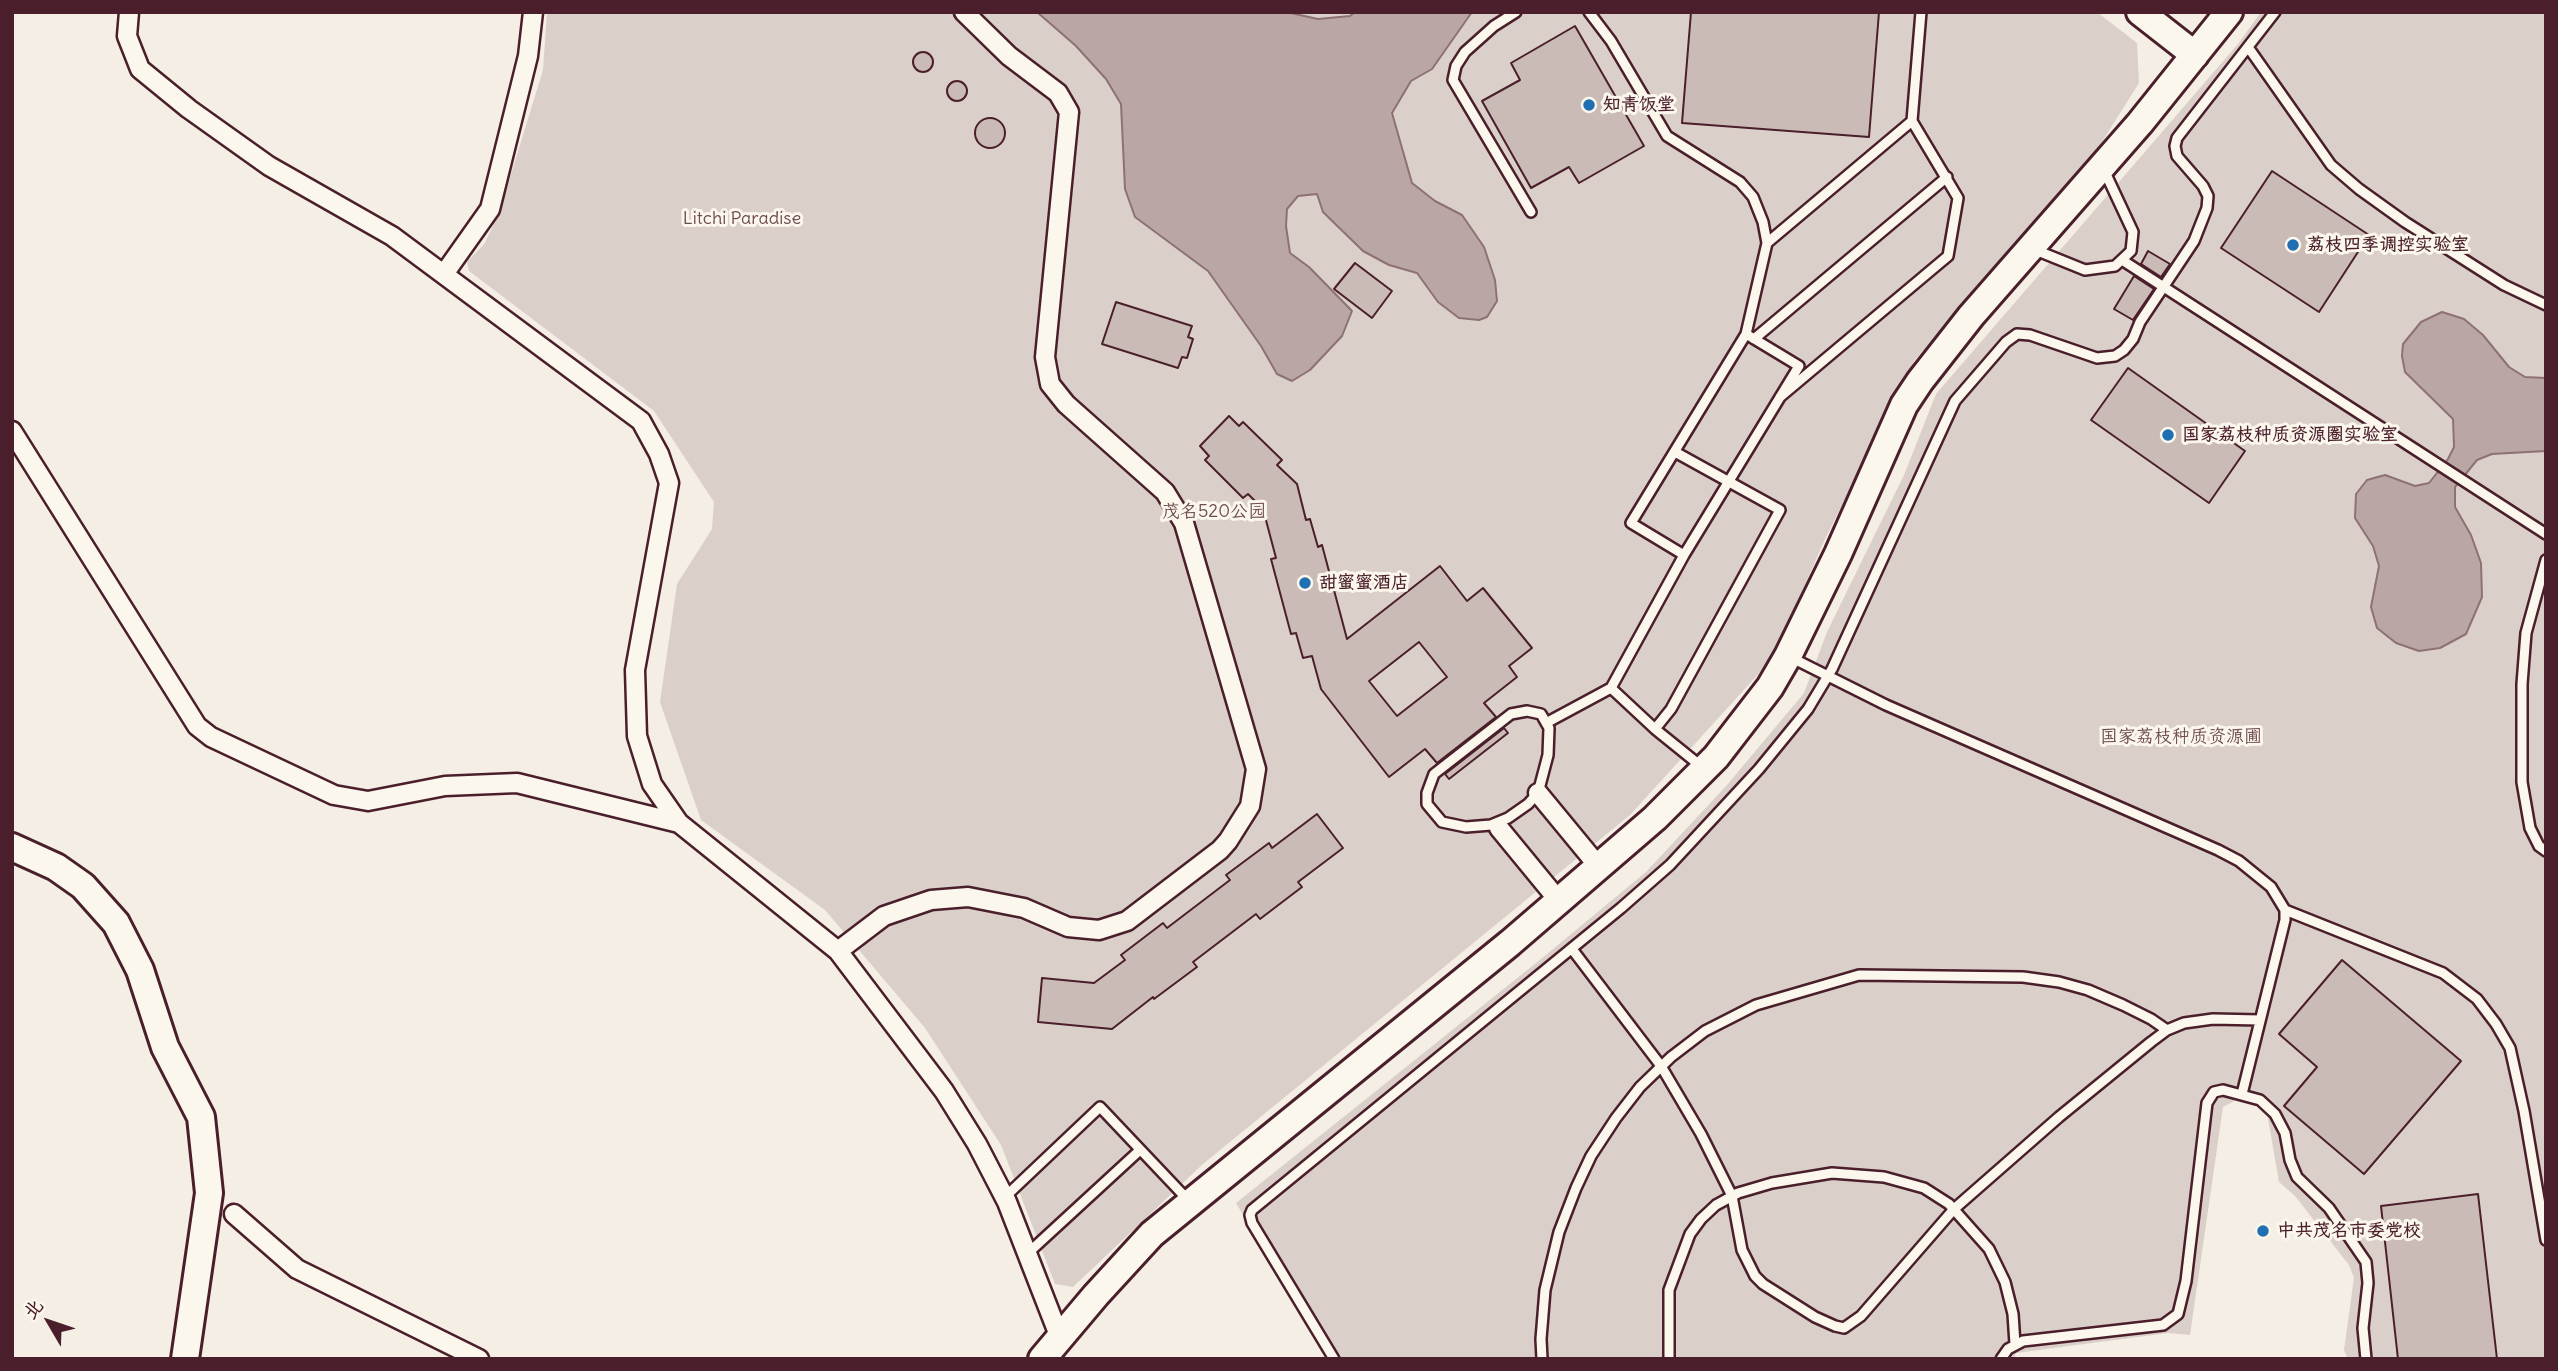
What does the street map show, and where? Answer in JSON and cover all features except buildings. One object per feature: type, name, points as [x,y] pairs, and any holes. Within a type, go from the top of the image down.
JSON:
[{"type":"main road","points":[[2140,12],[2195,55]]},
{"type":"main road","points":[[1042,1359],[1138,1248],[1190,1202],[1326,1094],[1559,901],[1655,818],[1716,757],[1770,687],[1788,656],[1838,554],[1904,405],[1920,381],[1971,316],[2102,166],[2229,12]]},
{"type":"main road","points":[[12,847],[56,867],[83,886],[116,923],[140,970],[165,1047],[201,1118],[209,1193],[185,1359]]},
{"type":"street","points":[[130,12],[127,36],[140,69],[189,109],[269,166],[392,236],[641,421],[659,454],[669,483],[635,670],[637,736],[652,784],[679,823],[838,951],[944,1091],[977,1144],[1004,1197],[1060,1338]]},
{"type":"street","points":[[444,274],[491,209],[528,56],[533,12]]},
{"type":"street","points":[[838,951],[884,916],[931,900],[968,897],[1024,908],[1068,927],[1099,930],[1127,920],[1220,850],[1234,834],[1250,806],[1255,779],[1256,769],[1184,523],[1165,492],[1066,404],[1050,384],[1045,357],[1069,113],[1058,93],[1009,56],[964,12]]},
{"type":"street","points":[[12,431],[197,726],[211,737],[334,795],[368,800],[445,786],[517,783],[679,823]]},
{"type":"street","points":[[1538,793],[1599,867]]},
{"type":"street","points":[[1499,828],[1559,901]]},
{"type":"street","points":[[234,1214],[298,1269],[479,1359]]},
{"type":"lane","points":[[1516,12],[1494,26],[1465,52],[1457,65],[1453,80],[1531,212]]},
{"type":"lane","points":[[1589,12],[1611,41],[1667,136],[1740,182],[1753,197],[1763,222],[1767,243],[1750,337]]},
{"type":"lane","points":[[1780,397],[1948,256],[1958,198],[1912,121],[1922,12]]},
{"type":"lane","points":[[1334,1359],[1252,1223],[1252,1210],[1572,949],[1670,865],[1711,823],[1792,730],[1828,675],[1955,401],[2006,342],[2017,334],[2024,334],[2090,357],[2115,356],[2133,340],[2140,322],[2194,241],[2209,202],[2203,186],[2177,156],[2177,138],[2275,12]]},
{"type":"lane","points":[[2248,47],[2331,165],[2405,222],[2504,285],[2546,305]]},
{"type":"lane","points":[[1767,243],[1912,121]]},
{"type":"lane","points":[[2031,249],[2085,270],[2115,267],[2131,251],[2133,232],[2102,166]]},
{"type":"lane","points":[[1684,555],[1631,523],[1750,337],[1947,177]]},
{"type":"lane","points":[[2122,260],[2546,534]]},
{"type":"lane","points":[[1546,723],[1611,688],[1684,555],[1799,366],[1750,337]]},
{"type":"lane","points":[[1654,729],[1671,709],[1780,510],[1675,452]]},
{"type":"lane","points":[[2546,560],[2526,633],[2522,684],[2522,782],[2530,828],[2539,846],[2546,851]]},
{"type":"lane","points":[[1788,656],[1886,705],[2239,861],[2271,887],[2285,910],[2285,920],[2242,1094]]},
{"type":"lane","points":[[1611,688],[1654,729],[1704,769]]},
{"type":"lane","points":[[1527,711],[1541,714],[1546,723],[1549,728],[1548,755],[1538,793],[1508,818],[1491,825],[1466,827],[1442,822],[1427,804],[1427,793],[1434,774],[1511,713],[1527,711]]},
{"type":"lane","points":[[2285,910],[2443,973],[2477,999],[2510,1048],[2524,1111],[2546,1241]]},
{"type":"lane","points":[[1572,949],[1661,1066],[1701,1133],[1732,1196],[1742,1250],[1755,1276],[1815,1317],[1844,1328],[1861,1316],[1954,1209],[2059,1116],[2167,1030],[2184,1023],[2213,1019],[2260,1020]]},
{"type":"lane","points":[[1542,1359],[1545,1290],[1559,1232],[1591,1156],[1640,1087],[1661,1066],[1705,1031],[1756,1005],[1859,975],[2024,976],[2059,982],[2088,990],[2123,1005],[2167,1030]]},
{"type":"lane","points":[[2001,1359],[2015,1344],[2163,1325],[2178,1314],[2186,1281],[2207,1103],[2214,1092],[2223,1090],[2260,1100],[2275,1114],[2285,1133],[2290,1160],[2297,1177],[2329,1208],[2366,1262],[2368,1283],[2362,1328],[2366,1359]]},
{"type":"lane","points":[[1004,1197],[1100,1107],[1190,1202]]},
{"type":"lane","points":[[1027,1254],[1140,1150]]},
{"type":"lane","points":[[1669,1359],[1669,1290],[1679,1258],[1700,1219],[1732,1196],[1772,1183],[1832,1173],[1884,1177],[1924,1188],[1954,1209],[1989,1249],[2005,1282],[2013,1314],[2015,1344]]},
{"type":"green space","name":"茂名520公园","points":[[547,12],[2097,12],[2137,43],[2139,83],[2100,145],[1915,360],[1825,539],[1773,658],[1630,815],[1203,1164],[1073,1287],[1055,1284],[1001,1145],[925,1028],[825,910],[701,820],[660,702],[677,584],[712,529],[714,502],[654,411],[469,271],[467,262],[485,243],[500,210],[543,70]]},
{"type":"green space","name":"国家荔枝种质资源圃","points":[[2261,12],[2546,12],[2546,1359],[2348,1359],[2344,1350],[2354,1278],[2349,1265],[2295,1196],[2279,1182],[2267,1113],[2257,1103],[2240,1098],[2223,1107],[2190,1335],[2168,1333],[2016,1353],[2014,1359],[1329,1359],[1236,1203],[1646,872],[1727,785],[1804,693],[1827,632],[1904,475],[1936,394],[2238,44]]},
{"type":"shaded area","points":[[1037,12],[1286,12],[1318,19],[1350,16],[1355,12],[1472,12],[1432,69],[1411,81],[1392,113],[1412,183],[1435,201],[1462,215],[1484,247],[1495,280],[1497,301],[1487,317],[1479,320],[1459,318],[1438,302],[1417,273],[1389,265],[1363,251],[1323,212],[1317,194],[1298,196],[1287,209],[1286,226],[1290,253],[1309,267],[1352,311],[1342,336],[1310,370],[1292,381],[1277,374],[1261,346],[1208,271],[1135,217],[1125,189],[1121,104],[1106,79],[1076,46]]},
{"type":"shaded area","points":[[2442,312],[2464,319],[2483,335],[2509,367],[2525,377],[2546,378],[2546,451],[2492,454],[2477,460],[2455,487],[2455,507],[2471,535],[2481,563],[2482,597],[2466,634],[2440,648],[2419,651],[2396,643],[2377,628],[2371,607],[2379,566],[2373,546],[2355,518],[2356,494],[2367,480],[2385,475],[2415,486],[2429,483],[2454,447],[2453,419],[2405,372],[2402,356],[2403,344],[2421,322]]},
{"type":"place","name":"知青饭堂","points":[[1589,105]]},
{"type":"place","name":"荔枝四季调控实验室","points":[[2293,245]]},
{"type":"place","name":"国家荔枝种质资源圈实验室","points":[[2168,435]]},
{"type":"place","name":"甜蜜蜜酒店","points":[[1305,583]]},
{"type":"place","name":"中共茂名市委党校","points":[[2263,1231]]},
{"type":"park label","name":"Litchi Paradise","points":[[742,219]]}]
